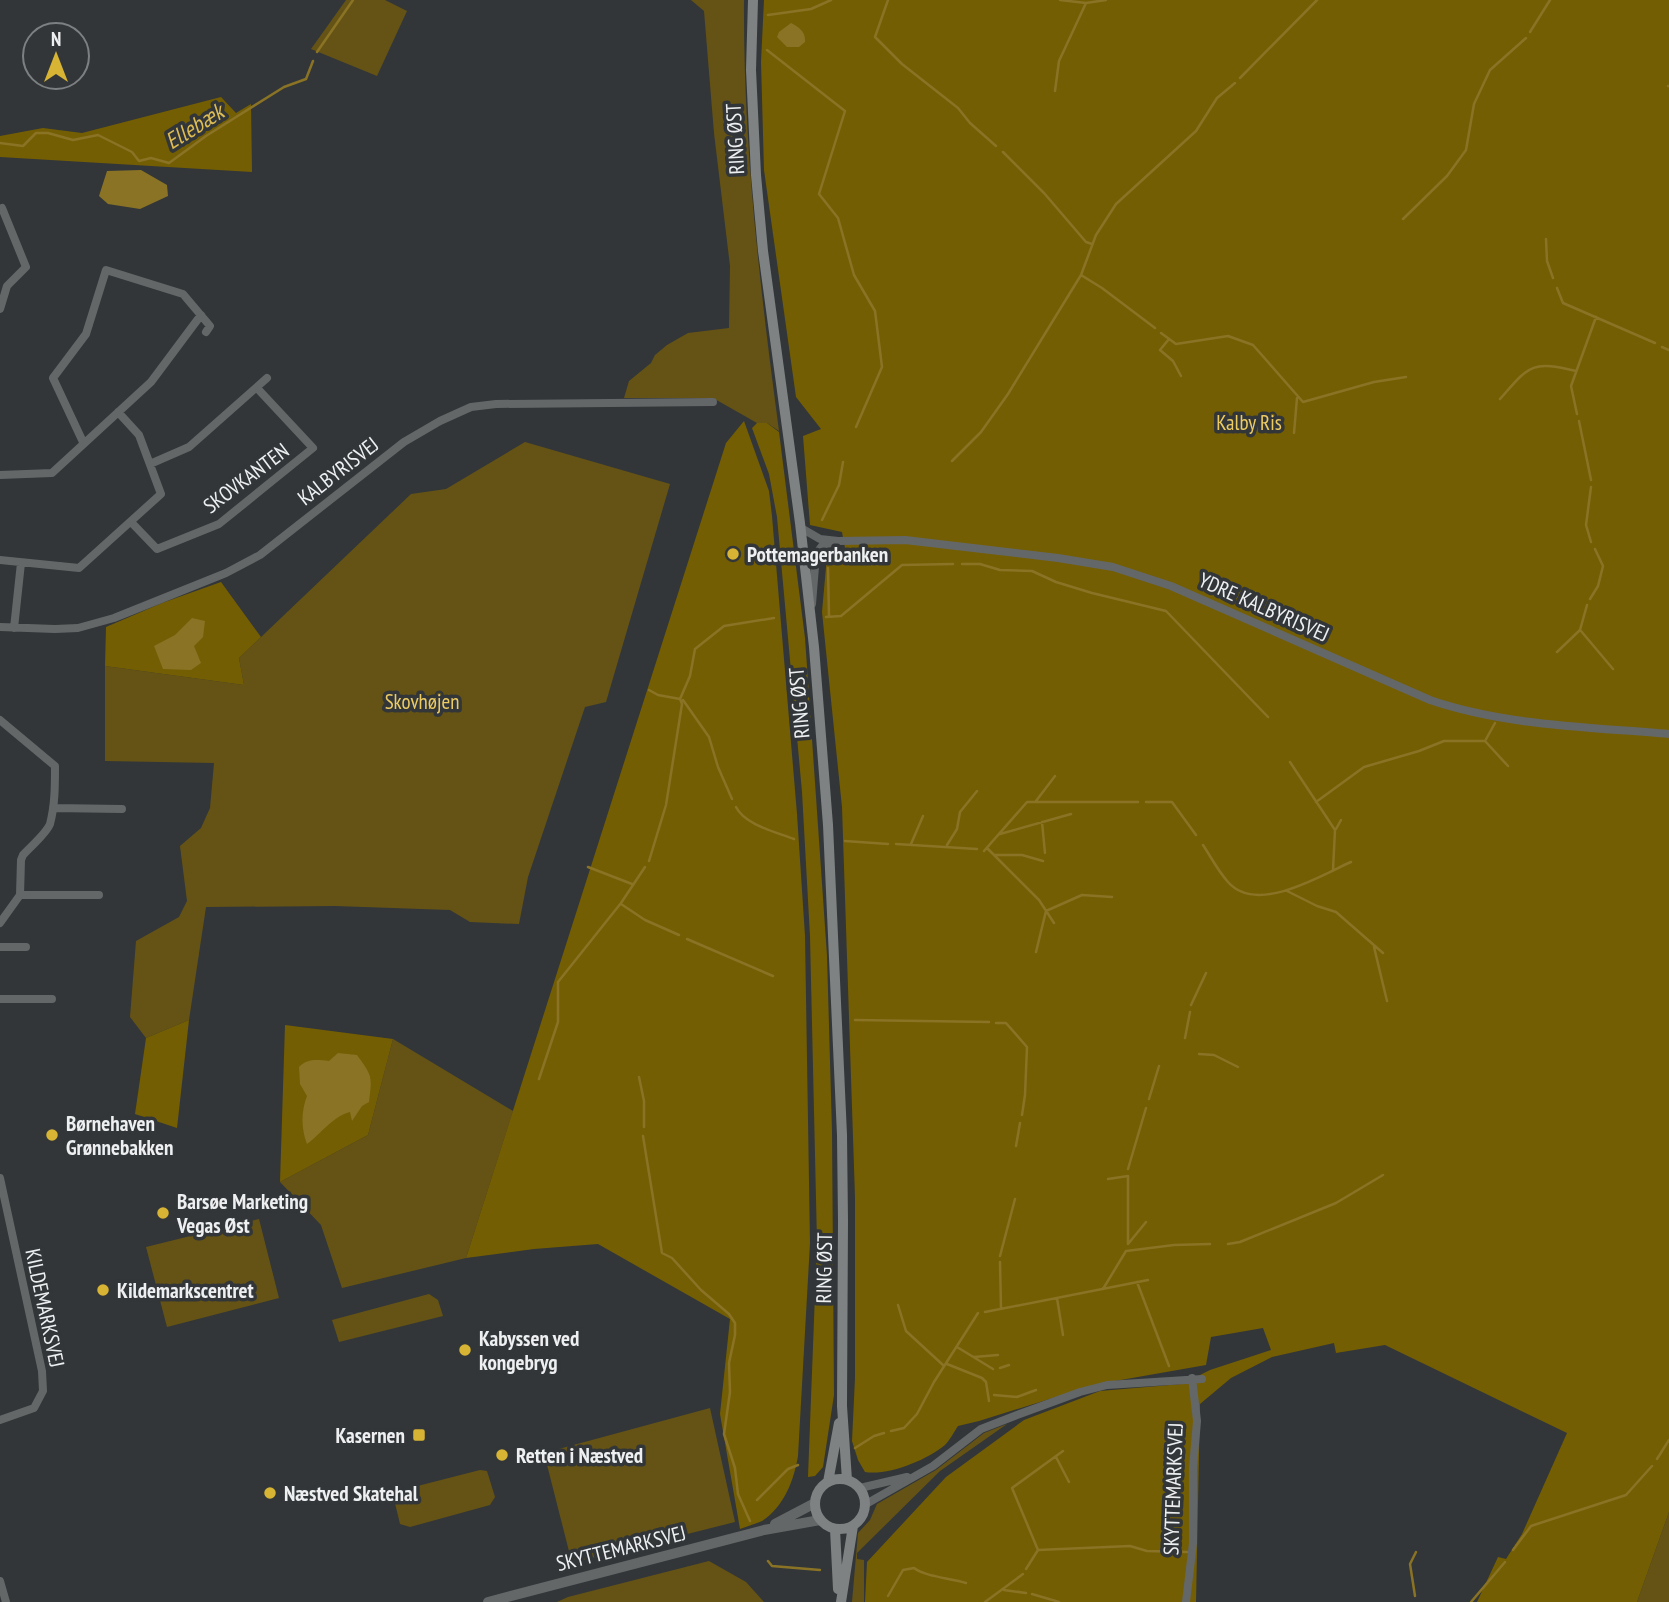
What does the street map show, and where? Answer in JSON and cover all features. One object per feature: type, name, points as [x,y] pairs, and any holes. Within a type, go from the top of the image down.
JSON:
[{"type":"main road","name":"RING ØST","points":[[753,0],[751,70],[757,188],[763,251],[801,528],[828,825],[844,1221],[842,1406],[847,1480]]},
{"type":"main road","name":"RING ØST","points":[[828,1482],[842,1406]]},
{"type":"main road","points":[[847,1480],[860,1488],[866,1504],[860,1520],[853,1526],[835,1529],[820,1520],[815,1503],[819,1491],[828,1482],[847,1480]]},
{"type":"main road","points":[[840,1602],[853,1526]]},
{"type":"main road","points":[[835,1529],[840,1602]]},
{"type":"street","points":[[0,209],[2,208],[26,267],[7,286],[0,309]]},
{"type":"street","points":[[83,442],[53,378],[86,334],[106,270],[183,294],[210,326],[206,332]]},
{"type":"street","points":[[0,475],[52,472],[151,382],[201,315]]},
{"type":"street","points":[[150,464],[189,447],[267,378]]},
{"type":"street","name":"SKOVKANTEN","points":[[131,522],[157,549],[216,525],[313,449],[257,388]]},
{"type":"street","name":"KALBYRISVEJ","points":[[0,627],[55,629],[99,623],[226,573],[260,555],[404,442],[471,407],[496,404],[713,402]]},
{"type":"street","points":[[0,560],[79,568],[161,494],[139,435],[118,412]]},
{"type":"street","name":"YDRE KALBYRISVEJ","points":[[801,528],[820,539],[905,540],[1113,567],[1171,586],[1456,709],[1515,719],[1669,734]]},
{"type":"street","points":[[810,615],[815,589],[816,554],[821,546],[838,541]]},
{"type":"street","points":[[14,628],[21,563]]},
{"type":"street","points":[[0,720],[55,766],[50,825],[23,855],[20,895],[0,923]]},
{"type":"street","points":[[53,808],[122,809]]},
{"type":"street","points":[[20,895],[99,895]]},
{"type":"street","points":[[0,947],[26,947]]},
{"type":"street","points":[[0,999],[52,999]]},
{"type":"street","name":"KILDEMARKSVEJ","points":[[0,1178],[42,1371],[43,1391],[34,1408],[0,1420]]},
{"type":"street","name":"SKYTTEMARKSVEJ","points":[[866,1504],[933,1466],[981,1429],[1080,1392],[1107,1385],[1197,1378],[1193,1543],[1186,1602]]},
{"type":"street","name":"SKYTTEMARKSVEJ","points":[[860,1488],[916,1475]]},
{"type":"street","name":"SKYTTEMARKSVEJ","points":[[764,1530],[815,1503]]},
{"type":"street","name":"SKYTTEMARKSVEJ","points":[[488,1602],[764,1530],[820,1520]]},
{"type":"street","points":[[0,1581],[6,1602]]},
{"type":"green space","points":[[346,0],[385,0],[407,11],[377,76],[311,49]]},
{"type":"green space","points":[[691,0],[744,0],[750,162],[759,270],[779,431],[767,423],[757,423],[713,398],[624,398],[629,381],[667,345],[688,333],[729,328],[730,266],[714,133],[704,11]]},
{"type":"green space","name":"Kalby Ris","points":[[764,0],[1669,0],[1669,1512],[1637,1602],[1477,1602],[1498,1557],[1506,1559],[1522,1534],[1567,1433],[1385,1345],[1336,1353],[1334,1343],[1272,1357],[1231,1378],[1200,1404],[1196,1602],[865,1602],[867,1562],[946,1477],[1024,1420],[1100,1391],[1182,1384],[1210,1370],[1271,1350],[1263,1328],[1211,1337],[1206,1365],[1098,1384],[958,1426],[947,1443],[937,1451],[896,1469],[865,1472],[858,1460],[852,1441],[855,1378],[855,1197],[842,807],[822,612],[827,556],[845,548],[842,532],[810,525],[803,436],[821,429],[796,397],[764,170],[761,62]]},
{"type":"green space","points":[[221,97],[236,113],[251,104],[252,172],[0,157],[0,136],[43,128],[82,133]]},
{"type":"green space","points":[[744,421],[769,491],[797,814],[805,936],[810,1243],[796,1465],[787,1492],[770,1515],[740,1529],[720,1414],[730,1319],[598,1244],[466,1258],[726,443]]},
{"type":"green space","points":[[757,423],[767,423],[779,432],[805,638],[827,956],[832,1131],[834,1395],[823,1467],[815,1476],[808,1477],[817,1242],[810,936],[802,792],[777,517],[769,474],[752,428]]},
{"type":"green space","name":"Skovhøjen","points":[[525,442],[670,484],[606,702],[585,707],[528,877],[519,924],[470,922],[450,910],[335,906],[206,907],[189,1020],[146,1038],[130,1017],[136,941],[179,917],[187,901],[180,846],[201,828],[210,808],[214,763],[105,761],[105,666],[244,685],[239,658],[411,494],[446,489]]},
{"type":"green space","points":[[221,582],[261,637],[239,658],[244,685],[105,666],[106,627]]},
{"type":"green space","points":[[189,1020],[177,1128],[135,1114],[146,1038]]},
{"type":"green space","points":[[285,1025],[393,1039],[368,1135],[280,1182]]},
{"type":"green space","points":[[393,1039],[513,1111],[466,1258],[342,1288],[321,1225],[280,1182],[368,1135]]},
{"type":"green space","points":[[259,1219],[279,1298],[167,1327],[146,1247]]},
{"type":"green space","points":[[429,1294],[438,1300],[443,1316],[339,1342],[332,1320]]},
{"type":"green space","points":[[710,1408],[735,1522],[572,1563],[544,1453]]},
{"type":"green space","points":[[1007,1424],[940,1471],[857,1553],[857,1559],[864,1560],[864,1602],[852,1602],[858,1533],[870,1520],[877,1504],[936,1470],[984,1433]]},
{"type":"green space","points":[[480,1470],[487,1471],[495,1497],[490,1505],[410,1527],[400,1524],[394,1499],[398,1491]]},
{"type":"green space","points":[[1669,1512],[1669,1602],[1637,1602]]},
{"type":"green space","points":[[709,1561],[746,1582],[764,1602],[557,1602],[568,1597]]},
{"type":"shaded area","points":[[791,23],[804,35],[805,42],[799,47],[787,47],[777,37],[779,32]]},
{"type":"shaded area","points":[[141,170],[167,185],[168,196],[140,209],[108,204],[99,196],[107,171]]},
{"type":"shaded area","points":[[192,618],[205,621],[203,637],[194,646],[201,663],[191,670],[163,669],[154,646],[175,635]]},
{"type":"shaded area","points":[[338,1053],[357,1055],[366,1068],[371,1082],[369,1102],[362,1106],[352,1121],[350,1112],[344,1114],[332,1121],[307,1144],[302,1120],[307,1096],[300,1084],[299,1067],[309,1061],[329,1061]]},
{"type":"waterway","name":"Ellebæk","points":[[317,52],[353,0]]},
{"type":"waterway","points":[[768,15],[811,9],[831,0]]},
{"type":"waterway","points":[[888,0],[875,37],[902,64],[958,108],[970,123],[996,146]]},
{"type":"waterway","points":[[1060,0],[1086,3],[1106,0]]},
{"type":"waterway","points":[[1240,78],[1317,0]]},
{"type":"waterway","points":[[1530,32],[1550,0]]},
{"type":"waterway","points":[[1055,91],[1059,61],[1086,3]]},
{"type":"waterway","points":[[1403,219],[1447,176],[1466,150],[1474,104],[1490,70],[1526,38]]},
{"type":"waterway","points":[[767,50],[845,111],[819,194],[838,218],[854,275],[875,311],[882,367],[856,427]]},
{"type":"waterway","name":"Ellebæk","points":[[0,143],[23,146],[36,133],[48,133],[73,140],[98,135],[132,152],[139,161],[151,158],[169,163],[206,136],[284,87],[306,79],[313,61]]},
{"type":"waterway","points":[[952,461],[981,432],[1008,394],[1081,275],[1096,235],[1116,204],[1196,131],[1217,98],[1235,83]]},
{"type":"waterway","points":[[1003,152],[1044,193],[1086,242],[1092,244]]},
{"type":"waterway","points":[[1546,239],[1547,261],[1553,278]]},
{"type":"waterway","points":[[1081,275],[1155,328]]},
{"type":"waterway","points":[[1557,288],[1563,303],[1655,343]]},
{"type":"waterway","points":[[1577,414],[1571,386],[1596,317]]},
{"type":"waterway","points":[[1161,333],[1176,344],[1228,336],[1253,345],[1303,402],[1374,382],[1406,377]]},
{"type":"waterway","points":[[1169,339],[1160,350],[1173,361],[1181,376]]},
{"type":"waterway","points":[[1662,347],[1669,350]]},
{"type":"waterway","points":[[1500,399],[1532,368],[1549,366],[1576,371]]},
{"type":"waterway","points":[[1294,433],[1297,398]]},
{"type":"waterway","points":[[1579,421],[1591,480]]},
{"type":"waterway","points":[[822,520],[839,485],[843,462]]},
{"type":"waterway","points":[[1591,487],[1586,525],[1591,542]]},
{"type":"waterway","points":[[1590,599],[1598,586],[1603,566],[1595,549]]},
{"type":"waterway","points":[[826,617],[841,616],[902,565],[953,564]]},
{"type":"waterway","points":[[962,564],[980,564],[1000,570],[1032,571],[1092,593],[1166,611],[1268,717]]},
{"type":"waterway","points":[[828,568],[829,616]]},
{"type":"waterway","points":[[1557,652],[1580,630],[1587,605]]},
{"type":"waterway","points":[[649,690],[658,695],[680,699],[690,676],[695,649],[724,626],[774,618]]},
{"type":"waterway","points":[[1581,631],[1613,669]]},
{"type":"waterway","points":[[649,861],[666,805],[682,704],[680,699]]},
{"type":"waterway","points":[[683,700],[709,737],[732,799]]},
{"type":"waterway","points":[[1316,802],[1364,767],[1444,741],[1485,741],[1495,723]]},
{"type":"waterway","points":[[1485,741],[1508,766]]},
{"type":"waterway","points":[[1290,762],[1335,830],[1333,870]]},
{"type":"waterway","points":[[1036,801],[1055,776]]},
{"type":"waterway","points":[[947,845],[957,829],[960,812],[977,791]]},
{"type":"waterway","points":[[984,851],[1027,802],[1138,802]]},
{"type":"waterway","points":[[1146,802],[1172,802],[1196,835]]},
{"type":"waterway","points":[[736,807],[746,819],[794,839]]},
{"type":"waterway","points":[[1000,834],[1071,814]]},
{"type":"waterway","points":[[911,844],[923,816]]},
{"type":"waterway","points":[[1336,829],[1341,820]]},
{"type":"waterway","points":[[1042,822],[1045,853]]},
{"type":"waterway","points":[[845,841],[888,844]]},
{"type":"waterway","points":[[896,844],[977,849]]},
{"type":"waterway","points":[[1203,845],[1228,882],[1240,891],[1255,895],[1288,890],[1351,862]]},
{"type":"waterway","points":[[987,848],[1039,900],[1054,923]]},
{"type":"waterway","points":[[995,855],[1022,855],[1043,861]]},
{"type":"waterway","points":[[588,867],[632,884]]},
{"type":"waterway","points":[[539,1079],[558,1022],[558,982],[621,903],[645,867]]},
{"type":"waterway","points":[[1287,891],[1336,912],[1383,953]]},
{"type":"waterway","points":[[1036,952],[1046,911],[1082,895],[1112,897]]},
{"type":"waterway","points":[[621,904],[645,920],[679,935]]},
{"type":"waterway","points":[[687,939],[773,976]]},
{"type":"waterway","points":[[1374,947],[1387,1001]]},
{"type":"waterway","points":[[1191,1005],[1206,973]]},
{"type":"waterway","points":[[1185,1038],[1190,1012]]},
{"type":"waterway","points":[[855,1020],[989,1022]]},
{"type":"waterway","points":[[996,1023],[1006,1023],[1027,1047],[1022,1115]]},
{"type":"waterway","points":[[1199,1054],[1214,1055],[1238,1067]]},
{"type":"waterway","points":[[1149,1099],[1159,1066]]},
{"type":"waterway","points":[[639,1077],[644,1101],[644,1127]]},
{"type":"waterway","points":[[1128,1169],[1146,1108]]},
{"type":"waterway","points":[[1016,1146],[1020,1123]]},
{"type":"waterway","points":[[643,1136],[662,1253],[672,1258],[735,1323],[724,1434],[735,1468],[738,1494],[750,1521]]},
{"type":"waterway","points":[[1228,1244],[1240,1242],[1336,1203],[1383,1175]]},
{"type":"waterway","points":[[1108,1179],[1128,1176],[1128,1244]]},
{"type":"waterway","points":[[1000,1256],[1015,1199]]},
{"type":"waterway","points":[[1128,1244],[1146,1222]]},
{"type":"waterway","points":[[1103,1289],[1126,1251],[1210,1244]]},
{"type":"waterway","points":[[1000,1262],[1001,1308]]},
{"type":"waterway","points":[[985,1312],[1148,1280]]},
{"type":"waterway","points":[[1137,1282],[1169,1366]]},
{"type":"waterway","points":[[1057,1298],[1063,1335]]},
{"type":"waterway","points":[[898,1305],[906,1331],[943,1365]]},
{"type":"waterway","points":[[891,1431],[904,1428],[917,1414],[978,1313]]},
{"type":"waterway","points":[[957,1347],[993,1369]]},
{"type":"waterway","points":[[974,1357],[998,1355]]},
{"type":"waterway","points":[[947,1364],[982,1378],[986,1382],[989,1401]]},
{"type":"waterway","points":[[1000,1368],[1009,1365]]},
{"type":"waterway","points":[[994,1395],[1017,1397],[1036,1390]]},
{"type":"waterway","points":[[855,1448],[884,1433]]},
{"type":"waterway","points":[[1657,1459],[1669,1440]]},
{"type":"waterway","points":[[1038,1550],[1012,1488],[1063,1451]]},
{"type":"waterway","points":[[1056,1457],[1069,1482]]},
{"type":"waterway","points":[[757,1500],[788,1469],[798,1465]]},
{"type":"waterway","points":[[1513,1550],[1531,1526],[1626,1495],[1652,1466]]},
{"type":"waterway","points":[[1026,1569],[1038,1550],[1130,1546],[1147,1551],[1187,1552]]},
{"type":"waterway","points":[[1415,1596],[1410,1564],[1416,1552]]},
{"type":"waterway","points":[[768,1561],[772,1566],[820,1570]]},
{"type":"waterway","points":[[1471,1602],[1505,1562]]},
{"type":"waterway","points":[[888,1596],[903,1570],[914,1568],[966,1583]]},
{"type":"waterway","points":[[985,1602],[1023,1574]]},
{"type":"waterway","points":[[1004,1590],[1026,1593]]},
{"type":"waterway","points":[[1032,1594],[1059,1602]]},
{"type":"place","name":"Pottemagerbanken","points":[[733,554]]},
{"type":"place","name":"Børnehaven Grønnebakken","points":[[52,1135]]},
{"type":"place","name":"Barsøe Marketing Vegas Øst","points":[[163,1213]]},
{"type":"place","name":"Kildemarkscentret","points":[[103,1290]]},
{"type":"place","name":"Kabyssen ved kongebryg","points":[[465,1350]]},
{"type":"place","name":"Kasernen","points":[[419,1435]]},
{"type":"place","name":"Retten i Næstved","points":[[502,1455]]},
{"type":"place","name":"Næstved Skatehal","points":[[270,1493]]}]
